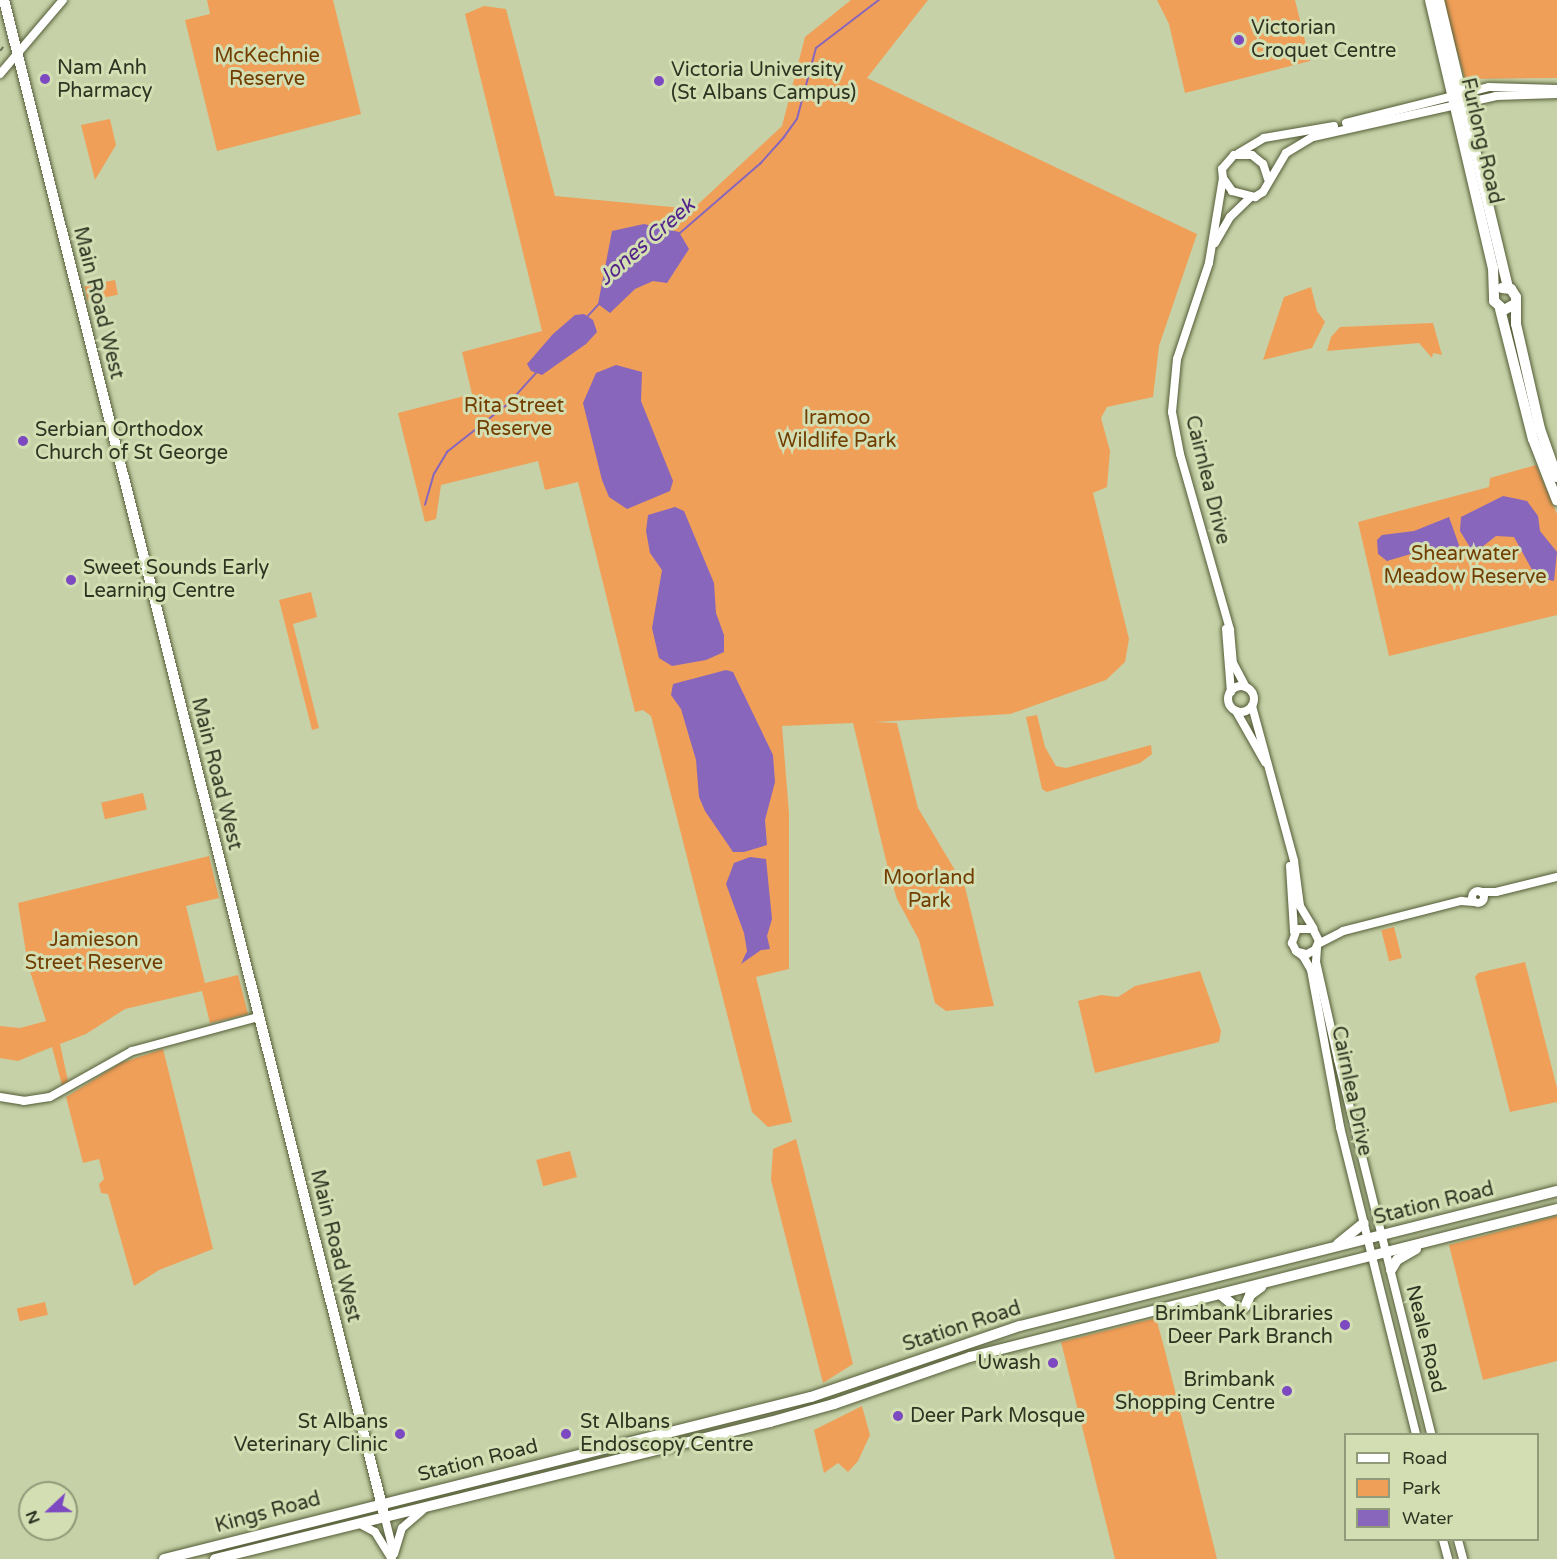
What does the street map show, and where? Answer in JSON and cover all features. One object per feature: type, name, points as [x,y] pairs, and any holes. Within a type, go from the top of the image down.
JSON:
[{"type":"main road","name":"Main Road West","points":[[4,0],[385,1518]]},
{"type":"main road","name":"Furlong Road","points":[[1430,0],[1508,288]]},
{"type":"main road","name":"Furlong Road","points":[[1440,0],[1456,94]]},
{"type":"main road","name":"Furlong Road","points":[[1459,105],[1497,291]]},
{"type":"main road","points":[[1485,235],[1492,224]]},
{"type":"main road","points":[[1557,477],[1540,429],[1514,305],[1516,297],[1508,288],[1497,291],[1494,301],[1500,309],[1533,439],[1557,501]]},
{"type":"main road","points":[[1500,309],[1514,305]]},
{"type":"main road","name":"Station Road","points":[[381,1503],[811,1397],[1020,1326],[1557,1191]]},
{"type":"main road","name":"Station Road","points":[[385,1518],[826,1407],[970,1357],[1557,1209]]},
{"type":"main road","points":[[1327,1249],[1365,1223]]},
{"type":"main road","points":[[1390,1270],[1401,1257],[1432,1241]]},
{"type":"main road","points":[[1233,1273],[1238,1290]]},
{"type":"main road","points":[[1220,1294],[1242,1309],[1250,1295],[1269,1282]]},
{"type":"main road","points":[[600,1448],[604,1464]]},
{"type":"main road","name":"Kings Road","points":[[164,1559],[381,1503]]},
{"type":"main road","name":"Kings Road","points":[[215,1559],[385,1518]]},
{"type":"main road","points":[[212,1546],[215,1559]]},
{"type":"street","points":[[0,74],[63,0]]},
{"type":"street","points":[[1557,89],[1501,86],[1456,94],[1340,125],[1275,134],[1226,161],[1223,178],[1237,194],[1251,197],[1263,192],[1268,179],[1286,153],[1313,137],[1496,96],[1557,94]]},
{"type":"street","points":[[1239,153],[1258,158],[1268,179]]},
{"type":"street","name":"Cairnlea Drive","points":[[1223,178],[1214,244],[1177,359],[1173,412],[1180,454],[1225,619],[1233,663],[1245,687]]},
{"type":"street","name":"Cairnlea Drive","points":[[1214,244],[1230,217],[1251,197]]},
{"type":"street","name":"Cairnlea Drive","points":[[1225,619],[1231,692]]},
{"type":"street","points":[[1268,768],[1236,711],[1229,703],[1231,692],[1245,687],[1254,696],[1252,706],[1289,849],[1300,906],[1314,930],[1318,945]]},
{"type":"street","points":[[1236,711],[1247,711],[1252,706]]},
{"type":"street","points":[[1289,849],[1294,932],[1292,943],[1298,952],[1307,954],[1343,931],[1557,877]]},
{"type":"street","points":[[1476,899],[1481,892],[1496,892]]},
{"type":"street","points":[[1294,932],[1301,927],[1343,931]]},
{"type":"street","name":"Cairnlea Drive","points":[[1318,945],[1316,962],[1386,1252]]},
{"type":"street","name":"Cairnlea Drive","points":[[1298,952],[1311,970],[1332,1084],[1368,1240]]},
{"type":"street","points":[[0,1097],[24,1101],[50,1097],[132,1051],[258,1017]]},
{"type":"street","points":[[1332,1084],[1344,1082]]},
{"type":"street","name":"Neale Road","points":[[1368,1240],[1416,1433]]},
{"type":"street","name":"Neale Road","points":[[1386,1252],[1431,1433]]},
{"type":"street","points":[[1399,1366],[1413,1362]]},
{"type":"street","points":[[394,1557],[403,1526],[427,1507]]},
{"type":"street","points":[[385,1518],[394,1557]]},
{"type":"street","points":[[360,1524],[375,1532],[394,1557]]},
{"type":"street","points":[[1444,1541],[1448,1559]]},
{"type":"street","points":[[1458,1541],[1463,1559]]},
{"type":"green space","name":"McKechnie Reserve","points":[[207,0],[333,0],[361,114],[217,151],[185,20],[210,14]]},
{"type":"green space","name":"Iramoo Wildlife Park","points":[[851,0],[928,0],[867,78],[1197,234],[1159,346],[1153,397],[1107,407],[1101,418],[1110,451],[1107,487],[1093,493],[1129,639],[1125,662],[1106,680],[1010,714],[875,722],[897,723],[918,808],[965,887],[994,1006],[946,1011],[935,1003],[919,940],[897,899],[889,873],[853,723],[782,726],[789,813],[789,969],[756,977],[792,1122],[768,1127],[752,1112],[651,716],[643,710],[635,712],[578,482],[545,490],[538,461],[441,485],[436,519],[425,522],[398,413],[472,394],[462,352],[542,331],[465,14],[484,6],[506,9],[555,196],[693,209],[782,126],[805,37]]},
{"type":"green space","name":"Victorian Croquet Centre","points":[[1157,0],[1295,0],[1310,61],[1185,93],[1169,24]]},
{"type":"green space","points":[[1442,0],[1557,0],[1557,78],[1465,79]]},
{"type":"green space","points":[[110,119],[116,145],[95,180],[81,125]]},
{"type":"green space","points":[[115,280],[118,295],[87,301],[85,286]]},
{"type":"green space","points":[[1311,287],[1317,311],[1325,322],[1312,348],[1263,360],[1284,297]]},
{"type":"green space","points":[[1433,323],[1442,355],[1433,353],[1432,358],[1419,343],[1327,351],[1331,337],[1340,327]]},
{"type":"green space","name":"Shearwater Meadow Reserve","points":[[1536,465],[1557,514],[1557,615],[1389,656],[1358,522],[1489,487],[1490,478]]},
{"type":"green space","points":[[311,592],[317,617],[293,624],[319,728],[312,730],[279,600]]},
{"type":"green space","points":[[1037,715],[1045,747],[1056,766],[1066,768],[1151,745],[1152,754],[1140,763],[1047,792],[1042,789],[1026,717]]},
{"type":"green space","points":[[143,793],[147,810],[105,819],[101,803]]},
{"type":"green space","name":"Jamieson Street Reserve","points":[[209,856],[219,898],[186,906],[205,983],[238,975],[248,1014],[210,1023],[202,991],[125,1009],[86,1034],[60,1044],[68,1081],[62,1085],[52,1047],[18,1061],[0,1058],[0,1026],[20,1028],[46,1021],[28,965],[18,903]]},
{"type":"green space","points":[[1394,927],[1402,958],[1389,961],[1381,930]]},
{"type":"green space","points":[[1525,962],[1557,1088],[1557,1102],[1510,1112],[1475,977],[1478,973]]},
{"type":"green space","points":[[1200,971],[1221,1031],[1219,1042],[1095,1073],[1078,1001],[1101,995],[1118,997],[1135,986]]},
{"type":"green space","points":[[163,1049],[213,1249],[159,1270],[134,1286],[108,1194],[101,1193],[99,1184],[104,1179],[99,1159],[83,1163],[66,1097],[121,1063]]},
{"type":"green space","points":[[796,1139],[853,1364],[823,1383],[771,1180],[773,1149]]},
{"type":"green space","points":[[570,1151],[577,1177],[543,1186],[536,1160]]},
{"type":"green space","points":[[1557,1216],[1557,1361],[1483,1380],[1449,1245]]},
{"type":"green space","points":[[45,1302],[48,1315],[20,1321],[17,1309]]},
{"type":"green space","points":[[1156,1318],[1217,1559],[1115,1559],[1061,1342]]},
{"type":"green space","points":[[862,1406],[870,1435],[858,1461],[848,1472],[838,1463],[824,1473],[814,1430]]},
{"type":"water","points":[[644,224],[679,232],[689,249],[667,283],[653,281],[635,289],[610,313],[598,304],[612,231]]},
{"type":"water","points":[[584,314],[593,320],[597,332],[586,344],[542,375],[531,371],[527,364],[553,334],[575,315]]},
{"type":"water","points":[[616,365],[642,372],[641,401],[673,481],[670,491],[627,509],[609,497],[602,480],[583,403],[596,373]]},
{"type":"water","points":[[1503,496],[1527,501],[1538,516],[1540,531],[1557,552],[1554,581],[1536,577],[1514,537],[1496,536],[1477,551],[1471,549],[1460,531],[1461,517]]},
{"type":"water","points":[[675,507],[684,511],[714,583],[716,613],[724,635],[724,652],[706,660],[672,666],[659,658],[652,628],[662,570],[650,553],[646,531],[648,515]]},
{"type":"water","points":[[1449,517],[1459,545],[1454,558],[1414,553],[1387,561],[1378,554],[1377,540],[1382,535],[1414,531]]},
{"type":"water","points":[[726,670],[733,672],[773,755],[775,782],[765,820],[767,845],[744,852],[733,852],[705,811],[699,797],[696,760],[681,709],[671,695],[673,684]]},
{"type":"water","points":[[750,857],[766,859],[772,919],[767,936],[770,949],[761,950],[741,964],[747,951],[744,933],[726,884],[734,863]]},
{"type":"waterway","name":"Jones Creek","points":[[680,233],[760,164],[784,137],[797,119],[816,48],[879,0]]},
{"type":"waterway","name":"Jones Creek","points":[[587,317],[600,303]]},
{"type":"waterway","name":"Jones Creek","points":[[425,505],[434,474],[447,452],[509,403],[537,372]]},
{"type":"railway","points":[[0,51],[3,47]]},
{"type":"place","name":"Victorian Croquet Centre","points":[[1239,40]]},
{"type":"place","name":"Nam Anh Pharmacy","points":[[45,79]]},
{"type":"place","name":"Victoria University (St Albans Campus)","points":[[659,81]]},
{"type":"place","name":"Serbian Orthodox Church of St George","points":[[23,441]]},
{"type":"place","name":"Sweet Sounds Early Learning Centre","points":[[71,580]]},
{"type":"place","name":"Brimbank Libraries Deer Park Branch","points":[[1345,1325]]},
{"type":"place","name":"Uwash","points":[[1053,1363]]},
{"type":"place","name":"Brimbank Shopping Centre","points":[[1287,1391]]},
{"type":"place","name":"Deer Park Mosque","points":[[898,1416]]},
{"type":"place","name":"St Albans Veterinary Clinic","points":[[400,1434]]},
{"type":"place","name":"St Albans Endoscopy Centre","points":[[566,1434]]},
{"type":"park label","name":"Rita Street Reserve","points":[[514,418]]},
{"type":"park label","name":"Moorland Park","points":[[929,890]]}]
